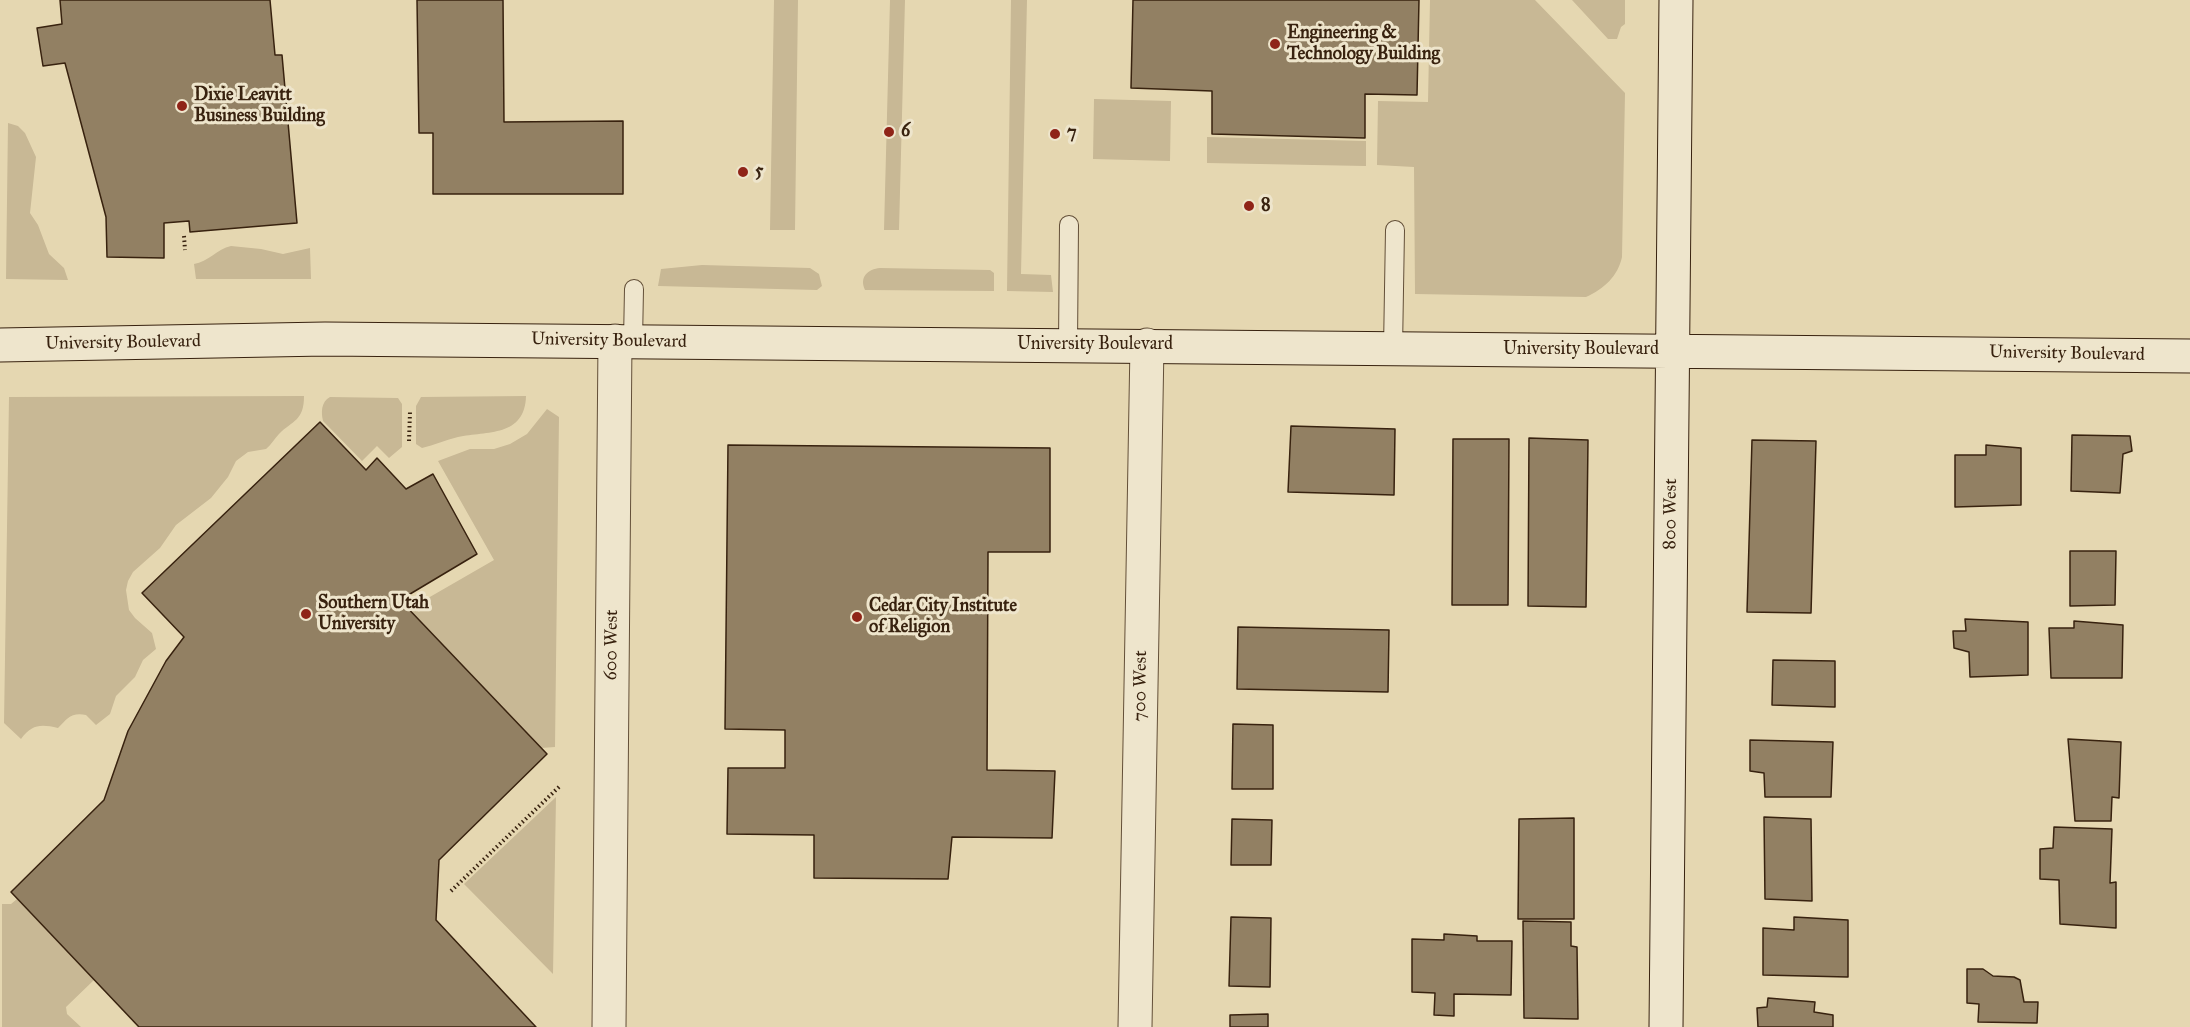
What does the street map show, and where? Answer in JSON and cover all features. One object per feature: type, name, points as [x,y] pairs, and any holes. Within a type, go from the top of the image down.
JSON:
[{"type":"street","name":"800 West","points":[[1666,1027],[1676,0]]},
{"type":"street","name":"University Boulevard","points":[[0,345],[325,339],[2190,356]]},
{"type":"street","name":"600 West","points":[[609,1027],[624,341]]},
{"type":"street","name":"700 West","points":[[1135,1027],[1147,345]]},
{"type":"lane","points":[[1068,345],[1069,225]]},
{"type":"lane","points":[[1393,349],[1395,230]]},
{"type":"lane","points":[[624,341],[633,289]]},
{"type":"path","points":[[184,236],[185,250]]},
{"type":"path","points":[[409,441],[410,412]]},
{"type":"path","points":[[451,891],[561,785]]},
{"type":"shaded area","points":[[774,0],[798,0],[795,230],[770,230]]},
{"type":"shaded area","points":[[890,0],[905,0],[899,230],[884,230]]},
{"type":"shaded area","points":[[1011,0],[1027,0],[1021,274],[1051,275],[1053,292],[1007,291]]},
{"type":"shaded area","points":[[1430,0],[1535,0],[1625,93],[1622,257],[1614,276],[1593,294],[1586,297],[1415,294],[1414,167],[1377,165],[1378,101],[1428,102]]},
{"type":"shaded area","points":[[1572,0],[1625,0],[1625,24],[1621,27],[1617,39],[1608,39]]},
{"type":"shaded area","points":[[1094,99],[1171,101],[1170,161],[1093,159]]},
{"type":"shaded area","points":[[8,123],[18,126],[25,133],[36,157],[30,213],[38,225],[49,254],[64,268],[68,280],[6,279]]},
{"type":"shaded area","points":[[1207,137],[1366,141],[1366,166],[1207,163]]},
{"type":"shaded area","points":[[231,246],[283,254],[310,248],[311,279],[196,279],[194,264]]},
{"type":"shaded area","points":[[702,265],[810,268],[819,274],[822,286],[817,290],[658,286],[661,269]]},
{"type":"shaded area","points":[[880,268],[990,270],[994,273],[994,291],[865,290],[863,281],[866,275]]},
{"type":"shaded area","points":[[304,396],[302,411],[297,419],[266,449],[248,452],[236,461],[228,477],[211,498],[176,525],[160,548],[133,572],[126,590],[129,610],[152,633],[156,649],[143,660],[135,677],[116,696],[110,714],[96,725],[86,715],[73,715],[58,728],[37,726],[29,730],[21,739],[4,723],[9,397]]},
{"type":"shaded area","points":[[526,396],[524,409],[519,419],[503,430],[458,437],[422,448],[416,444],[416,406],[421,397]]},
{"type":"shaded area","points":[[330,397],[398,398],[402,404],[402,447],[389,458],[377,446],[362,461],[323,421],[322,408]]},
{"type":"shaded area","points":[[547,409],[559,417],[555,747],[541,748],[409,609],[494,560],[438,461],[470,449],[494,449],[510,444],[527,434]]},
{"type":"shaded area","points":[[556,797],[553,974],[464,884]]},
{"type":"shaded area","points":[[17,899],[94,980],[66,1007],[67,1014],[81,1027],[2,1027],[2,904],[11,904]]},
{"type":"building","name":"Dixie Leavitt Business Building","points":[[60,0],[270,0],[275,55],[282,55],[297,223],[190,232],[189,221],[164,223],[164,258],[107,257],[106,217],[65,63],[43,66],[37,28],[62,24]]},
{"type":"building","points":[[417,0],[503,0],[504,122],[623,121],[623,194],[433,194],[433,133],[419,133]]},
{"type":"building","name":"Engineering & Technology Building","points":[[1133,0],[1419,0],[1417,95],[1365,94],[1365,138],[1212,134],[1212,91],[1131,88]]},
{"type":"building","points":[[320,422],[366,470],[377,458],[406,489],[433,474],[477,554],[400,600],[547,754],[439,860],[436,920],[536,1027],[139,1027],[11,892],[104,800],[128,731],[166,661],[184,637],[142,593]]},
{"type":"building","points":[[1291,426],[1395,429],[1394,495],[1288,492]]},
{"type":"building","points":[[2072,435],[2130,436],[2132,451],[2123,454],[2120,493],[2071,491]]},
{"type":"building","points":[[1529,438],[1588,440],[1586,607],[1528,606]]},
{"type":"building","points":[[1453,439],[1509,439],[1508,605],[1452,605]]},
{"type":"building","points":[[1752,440],[1816,441],[1811,613],[1747,612]]},
{"type":"building","name":"Cedar City Institute of Religion","points":[[728,445],[1050,448],[1050,552],[988,552],[987,770],[1055,771],[1052,838],[952,837],[948,879],[814,878],[814,835],[727,834],[728,768],[785,768],[785,730],[725,729]]},
{"type":"building","points":[[1986,445],[2021,448],[2021,505],[1955,507],[1955,455],[1986,455]]},
{"type":"building","points":[[2070,551],[2116,551],[2115,605],[2070,606]]},
{"type":"building","points":[[1965,619],[2028,622],[2028,675],[1970,677],[1969,652],[1954,648],[1953,631],[1966,631]]},
{"type":"building","points":[[2074,621],[2123,625],[2122,678],[2051,678],[2049,628],[2074,628]]},
{"type":"building","points":[[1238,627],[1389,630],[1388,692],[1237,689]]},
{"type":"building","points":[[1773,660],[1835,661],[1835,707],[1772,705]]},
{"type":"building","points":[[1233,724],[1273,725],[1273,789],[1232,789]]},
{"type":"building","points":[[2068,739],[2121,742],[2119,798],[2112,797],[2111,821],[2075,821]]},
{"type":"building","points":[[1750,740],[1833,742],[1831,797],[1765,797],[1764,773],[1750,771]]},
{"type":"building","points":[[1764,817],[1811,819],[1812,901],[1765,899]]},
{"type":"building","points":[[1574,818],[1574,919],[1518,919],[1519,819]]},
{"type":"building","points":[[1232,819],[1272,820],[1271,865],[1231,865]]},
{"type":"building","points":[[2054,827],[2112,829],[2110,883],[2116,882],[2116,928],[2060,924],[2059,880],[2040,879],[2040,849],[2053,848]]},
{"type":"building","points":[[1231,917],[1271,918],[1270,987],[1229,986]]},
{"type":"building","points":[[1794,917],[1848,920],[1848,977],[1763,975],[1763,928],[1794,930]]},
{"type":"building","points":[[1523,921],[1571,922],[1571,946],[1577,947],[1578,1019],[1524,1018]]},
{"type":"building","points":[[1444,934],[1477,936],[1477,941],[1512,941],[1511,995],[1454,994],[1454,1016],[1434,1015],[1435,993],[1412,992],[1412,939],[1444,940]]},
{"type":"building","points":[[1967,969],[1983,969],[1993,976],[2014,977],[2020,980],[2024,1002],[2038,1002],[2037,1023],[1978,1022],[1979,1004],[1967,1003]]},
{"type":"building","points":[[1768,998],[1815,1002],[1814,1012],[1833,1015],[1833,1027],[1758,1027],[1757,1008],[1767,1007]]},
{"type":"building","points":[[1268,1014],[1268,1027],[1230,1027],[1230,1015]]},
{"type":"place","name":"Engineering & Technology Building","points":[[1275,44]]},
{"type":"place","name":"Dixie Leavitt Business Building","points":[[182,106]]},
{"type":"place","name":"6","points":[[889,132]]},
{"type":"place","name":"7","points":[[1055,134]]},
{"type":"place","name":"5","points":[[743,172]]},
{"type":"place","name":"8","points":[[1249,206]]},
{"type":"place","name":"Southern Utah University","points":[[306,614]]},
{"type":"place","name":"Cedar City Institute of Religion","points":[[857,617]]}]
